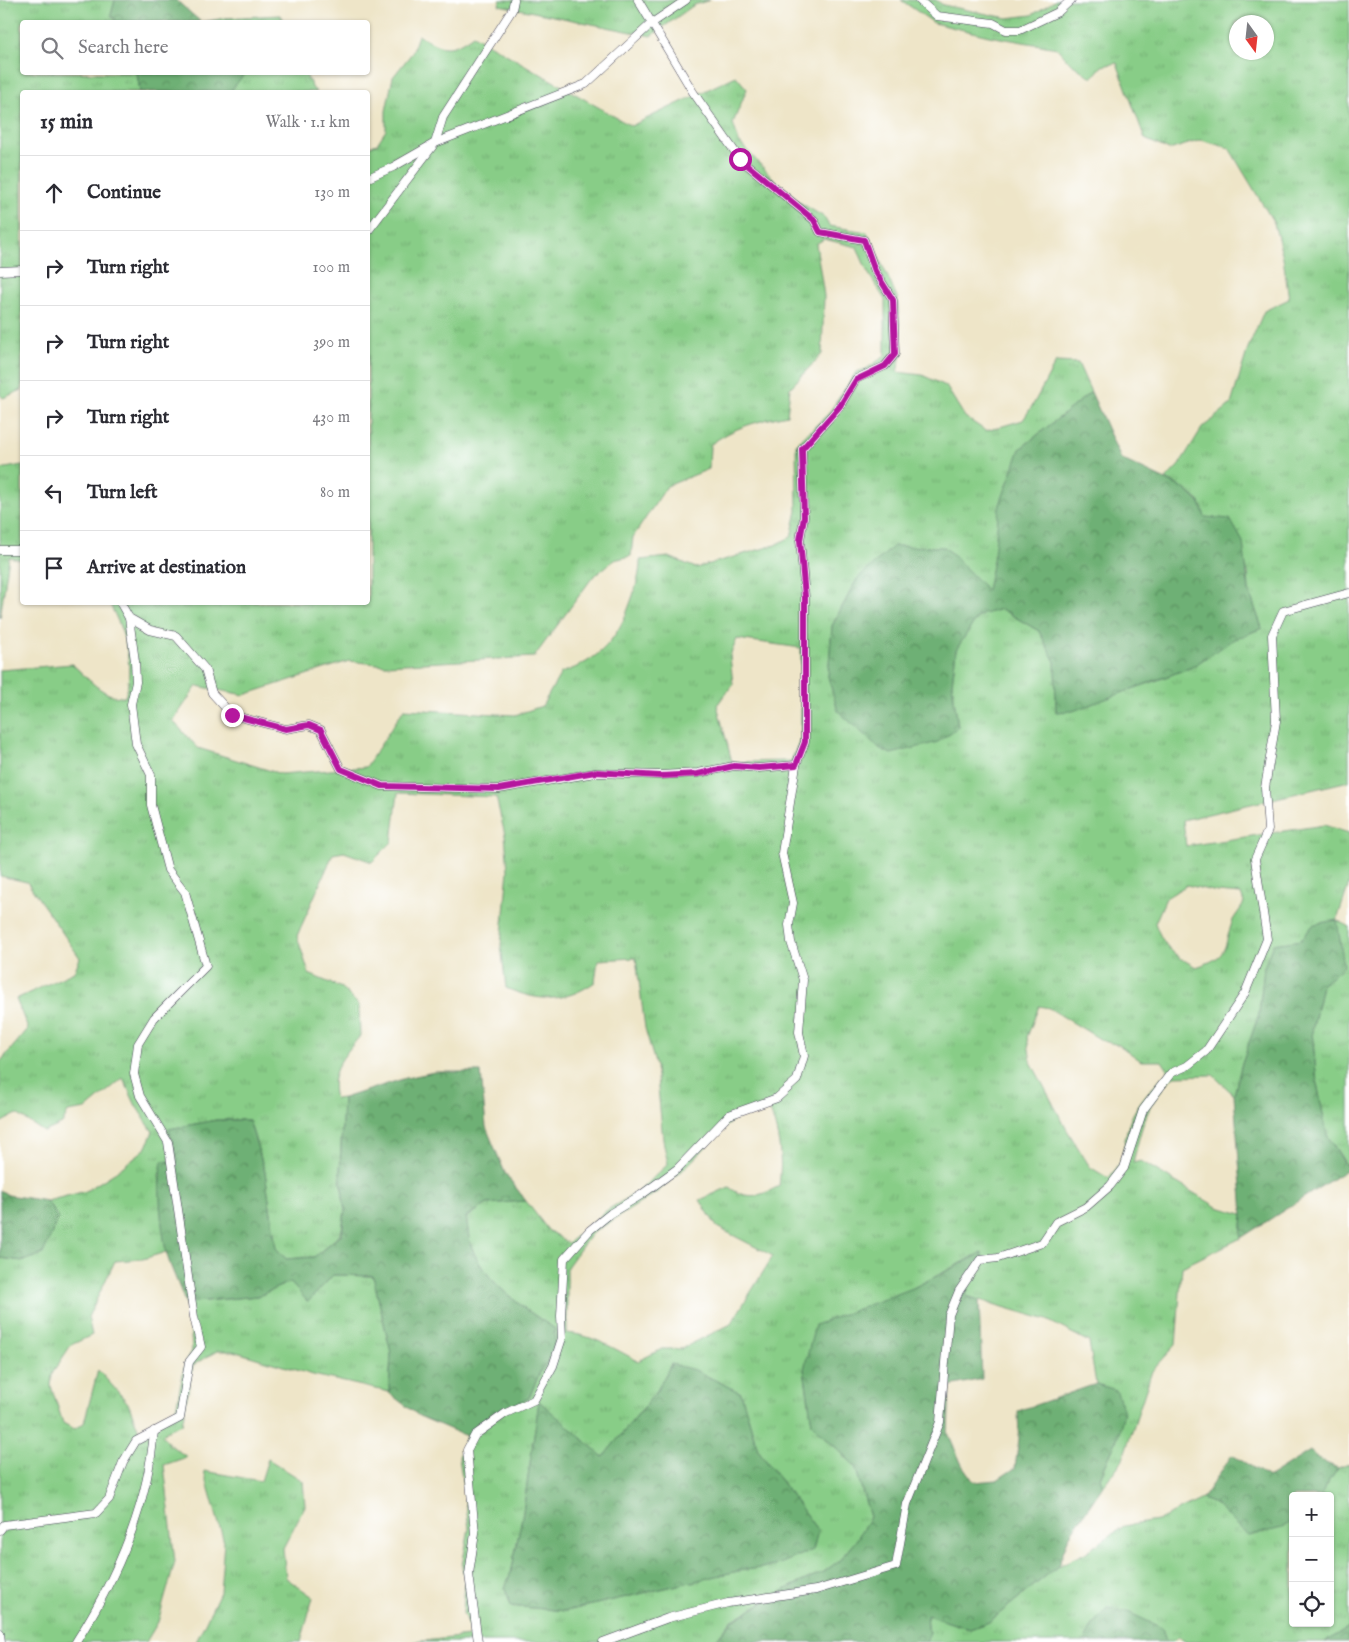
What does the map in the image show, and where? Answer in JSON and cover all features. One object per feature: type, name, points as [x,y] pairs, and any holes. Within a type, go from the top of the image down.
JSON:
[{"type":"street","points":[[370,228],[435,143],[442,117],[512,10],[514,0]]},
{"type":"street","points":[[478,1642],[470,1574],[475,1533],[468,1450],[474,1436],[506,1413],[534,1400],[553,1366],[562,1338],[561,1316],[564,1259],[590,1230],[611,1212],[641,1195],[677,1169],[729,1115],[777,1098],[797,1080],[804,1056],[799,1032],[802,980],[791,942],[789,925],[793,903],[782,853],[796,765],[805,742],[805,597],[800,540],[804,517],[802,449],[840,406],[856,380],[885,366],[895,354],[893,300],[875,271],[864,240],[820,232],[814,220],[740,159],[694,92],[638,0]]},
{"type":"street","points":[[370,177],[393,167],[435,143],[586,84],[652,23],[686,0]]},
{"type":"street","points":[[919,0],[937,16],[993,23],[1006,30],[1020,30],[1058,12],[1071,0]]},
{"type":"street","points":[[0,271],[20,270]]},
{"type":"street","points":[[0,550],[20,550]]},
{"type":"street","points":[[603,1642],[677,1616],[728,1603],[816,1590],[896,1566],[907,1504],[940,1422],[949,1315],[959,1291],[980,1260],[998,1258],[1042,1243],[1056,1222],[1086,1208],[1110,1186],[1124,1168],[1142,1110],[1171,1073],[1187,1066],[1206,1051],[1245,993],[1267,939],[1255,859],[1268,830],[1265,788],[1276,721],[1272,635],[1284,612],[1349,593]]},
{"type":"street","points":[[0,1530],[4,1525],[96,1512],[109,1499],[123,1462],[136,1441],[180,1418],[189,1362],[201,1347],[194,1317],[168,1142],[140,1096],[134,1074],[138,1044],[154,1018],[206,966],[185,892],[168,870],[151,805],[150,775],[136,744],[131,704],[136,682],[135,661],[129,618],[122,605]]},
{"type":"street","points":[[129,618],[150,630],[176,636],[204,669],[212,693],[232,715],[286,729],[309,725],[321,730],[341,769],[382,786],[499,789],[595,772],[660,776],[698,774],[734,766],[759,768],[796,765]]},
{"type":"street","points":[[76,1642],[101,1604],[132,1531],[152,1456],[154,1430]]},
{"type":"street","points":[[0,1633],[1,1642]]},
{"type":"green space","points":[[0,0],[115,0],[111,15],[115,20],[20,20],[20,75],[137,75],[140,90],[20,90],[20,391],[3,398],[0,395]]},
{"type":"green space","points":[[115,0],[176,0],[199,20],[115,20],[111,15]]},
{"type":"green space","points":[[500,0],[710,0],[694,5],[651,36],[499,5]]},
{"type":"green space","points":[[901,0],[936,0],[943,5],[1007,18],[1032,15],[1056,0],[1349,0],[1349,781],[1183,820],[1186,846],[1324,825],[1349,833],[1349,884],[1337,920],[1349,927],[1349,1169],[1327,1135],[1317,1083],[1312,1032],[1322,985],[1344,966],[1314,924],[1301,940],[1264,967],[1259,1014],[1242,1063],[1234,1095],[1213,1075],[1174,1076],[1157,1096],[1146,1116],[1133,1163],[1141,1161],[1217,1207],[1243,1214],[1241,1238],[1182,1267],[1176,1345],[1152,1371],[1122,1461],[1103,1486],[1100,1478],[1118,1437],[1116,1391],[1096,1384],[1089,1342],[1047,1320],[966,1296],[971,1278],[982,1266],[981,1253],[913,1288],[804,1369],[812,1424],[855,1466],[870,1517],[857,1539],[839,1561],[825,1571],[786,1589],[731,1621],[714,1642],[414,1642],[469,1636],[471,1633],[463,1613],[465,1583],[462,1566],[469,1528],[459,1457],[466,1436],[497,1412],[529,1398],[540,1372],[554,1352],[555,1329],[519,1304],[496,1284],[486,1272],[471,1244],[466,1218],[487,1204],[526,1201],[548,1230],[568,1243],[607,1210],[638,1192],[668,1164],[663,1140],[656,1067],[645,1028],[636,958],[598,960],[595,982],[573,994],[562,997],[541,998],[518,993],[506,988],[501,945],[508,870],[505,835],[496,797],[398,793],[392,842],[372,862],[344,852],[333,854],[297,936],[309,974],[342,988],[359,1005],[360,1036],[339,1064],[333,1089],[335,1099],[343,1098],[340,1173],[345,1211],[341,1234],[314,1257],[286,1259],[276,1248],[265,1172],[249,1120],[216,1120],[169,1129],[178,1161],[159,1174],[166,1252],[143,1259],[115,1261],[88,1317],[92,1335],[71,1345],[52,1374],[51,1386],[63,1423],[74,1429],[84,1423],[98,1370],[128,1403],[139,1431],[154,1426],[175,1413],[185,1364],[192,1350],[190,1319],[185,1303],[258,1296],[290,1282],[308,1301],[333,1275],[373,1276],[391,1353],[389,1392],[313,1375],[233,1351],[217,1351],[193,1365],[182,1424],[166,1431],[162,1435],[170,1445],[187,1457],[164,1465],[175,1562],[158,1622],[146,1642],[0,1642],[0,1258],[23,1261],[58,1218],[47,1201],[86,1191],[116,1172],[145,1149],[153,1132],[136,1106],[123,1078],[86,1109],[68,1112],[62,1124],[44,1132],[17,1114],[0,1123],[0,1062],[28,1029],[16,999],[74,972],[80,958],[27,882],[0,876],[0,670],[72,664],[103,691],[117,697],[125,697],[129,673],[128,660],[123,636],[110,605],[370,605],[370,146],[377,144],[386,130],[386,111],[393,77],[412,53],[418,35],[440,46],[451,47],[458,45],[473,35],[631,126],[736,76],[747,89],[733,123],[739,142],[791,197],[824,217],[829,226],[867,232],[897,297],[902,352],[897,372],[922,375],[946,386],[965,417],[986,431],[1023,420],[1056,362],[1078,363],[1091,392],[1020,449],[987,591],[945,547],[857,579],[832,626],[828,677],[958,727],[952,684],[956,649],[978,616],[1001,609],[1039,631],[1056,662],[1056,712],[1150,683],[1191,667],[1233,640],[1262,628],[1249,591],[1248,572],[1205,517],[1200,502],[1183,488],[1166,479],[1179,465],[1202,428],[1231,404],[1248,348],[1264,311],[1289,299],[1283,258],[1274,223],[1229,148],[1201,140],[1169,150],[1145,139],[1117,63],[1102,66],[1092,78],[1070,63],[1057,48],[989,36],[934,23]],"holes":[[[824,239],[857,247],[867,271],[885,300],[885,356],[866,369],[856,372],[828,414],[796,444],[797,511],[791,537],[775,545],[696,568],[669,557],[640,560],[636,586],[620,627],[605,647],[596,655],[586,662],[561,673],[542,706],[515,715],[404,709],[366,767],[281,774],[198,748],[173,721],[197,686],[244,695],[349,661],[386,665],[534,657],[592,578],[614,560],[631,556],[633,537],[667,486],[709,469],[710,445],[719,439],[747,426],[787,415],[790,388],[822,354],[824,296],[816,244]],[[737,639],[801,648],[801,737],[791,761],[732,762],[717,705],[733,684],[730,656]],[[1187,885],[1217,892],[1241,894],[1244,903],[1233,920],[1224,950],[1215,959],[1196,967],[1182,959],[1166,945],[1155,923],[1166,898]],[[1039,1006],[1049,1008],[1103,1041],[1119,1045],[1141,1061],[1162,1061],[1168,1070],[1133,1114],[1127,1129],[1119,1164],[1108,1178],[1090,1167],[1067,1130],[1031,1062],[1027,1037]],[[769,1107],[779,1146],[781,1165],[779,1186],[754,1196],[742,1194],[729,1187],[700,1200],[717,1227],[773,1256],[731,1324],[681,1349],[662,1349],[638,1361],[595,1340],[567,1333],[567,1267],[591,1234],[656,1193],[681,1172],[736,1117]],[[671,1364],[741,1393],[758,1450],[818,1531],[775,1566],[738,1571],[566,1611],[511,1606],[505,1588],[512,1569],[523,1512],[539,1402],[603,1457],[657,1391]]]},
{"type":"green space","points":[[280,15],[283,20],[214,20]]},
{"type":"green space","points":[[137,75],[243,75],[232,90],[140,90]]},
{"type":"green space","points":[[243,75],[306,75],[314,90],[232,90]]},
{"type":"green space","points":[[1091,392],[1121,459],[1183,488],[1200,503],[1205,517],[1230,519],[1243,542],[1249,591],[1262,628],[1233,640],[1192,667],[1073,711],[1056,712],[1055,662],[1039,631],[1001,609],[978,616],[956,650],[952,684],[958,727],[938,742],[891,754],[879,748],[838,711],[828,677],[832,626],[857,579],[894,546],[945,547],[987,590],[994,555],[999,507],[1020,449]]},
{"type":"green space","points":[[20,465],[20,560],[9,557],[0,618],[0,469]]},
{"type":"green space","points":[[1337,920],[1344,966],[1322,985],[1312,1032],[1317,1083],[1327,1135],[1348,1169],[1241,1238],[1243,1214],[1234,1095],[1242,1063],[1259,1014],[1264,967],[1273,944],[1301,940],[1314,924]]},
{"type":"green space","points":[[434,1072],[481,1072],[486,1127],[505,1173],[526,1201],[487,1204],[466,1217],[471,1244],[478,1260],[496,1284],[519,1304],[555,1329],[554,1352],[540,1372],[529,1398],[497,1412],[466,1436],[419,1416],[389,1393],[391,1353],[373,1276],[333,1275],[308,1302],[290,1282],[258,1296],[185,1303],[168,1257],[161,1218],[160,1182],[162,1161],[178,1161],[169,1129],[216,1120],[249,1120],[265,1172],[276,1248],[286,1259],[314,1257],[342,1234],[345,1211],[340,1173],[343,1098],[406,1078]]},
{"type":"green space","points":[[0,1190],[8,1195],[47,1201],[58,1218],[43,1254],[23,1261],[0,1258]]},
{"type":"green space","points":[[982,1253],[982,1266],[971,1278],[966,1296],[979,1300],[982,1379],[950,1386],[948,1433],[962,1465],[974,1482],[997,1480],[1015,1468],[1019,1439],[1018,1411],[1096,1384],[1116,1390],[1124,1412],[1118,1437],[1100,1478],[1103,1486],[1069,1536],[1058,1566],[989,1622],[970,1629],[927,1615],[929,1635],[926,1642],[714,1642],[731,1622],[786,1589],[825,1571],[839,1561],[857,1539],[870,1517],[855,1466],[812,1424],[804,1369],[815,1325],[913,1288]]},
{"type":"green space","points":[[671,1364],[695,1370],[741,1393],[758,1450],[818,1531],[813,1550],[775,1566],[738,1571],[566,1611],[511,1606],[505,1588],[512,1569],[523,1512],[539,1401],[603,1457],[657,1391]]},
{"type":"green space","points":[[1310,1451],[1321,1461],[1338,1468],[1323,1492],[1289,1492],[1289,1523],[1282,1528],[1249,1536],[1215,1504],[1202,1499],[1232,1455],[1269,1477]]},
{"type":"green space","points":[[268,1459],[303,1481],[305,1506],[283,1548],[286,1578],[313,1597],[301,1642],[196,1642],[220,1592],[224,1542],[204,1471],[261,1481]]},
{"type":"green space","points":[[1349,1464],[1349,1628],[1325,1642],[1186,1642],[1178,1637],[1173,1642],[1166,1642],[1162,1628],[1094,1623],[1084,1642],[926,1642],[929,1635],[927,1615],[970,1629],[989,1622],[1058,1566],[1085,1553],[1124,1526],[1157,1521],[1202,1499],[1282,1528],[1289,1523],[1289,1627],[1334,1627],[1334,1492],[1323,1492],[1338,1468]]},
{"type":"green space","points":[[1107,1608],[1126,1611],[1162,1628],[1166,1642],[1084,1642],[1094,1623]]},
{"type":"green space","points":[[1349,1628],[1349,1642],[1325,1642],[1326,1641]]},
{"type":"route","points":[[232,715],[286,729],[309,725],[321,730],[341,769],[382,786],[499,789],[595,772],[660,776],[698,774],[734,766],[759,768],[796,765],[805,742],[805,597],[800,540],[804,517],[802,449],[840,406],[856,380],[885,366],[895,354],[893,300],[875,271],[864,240],[820,232],[814,220],[740,159]]}]
